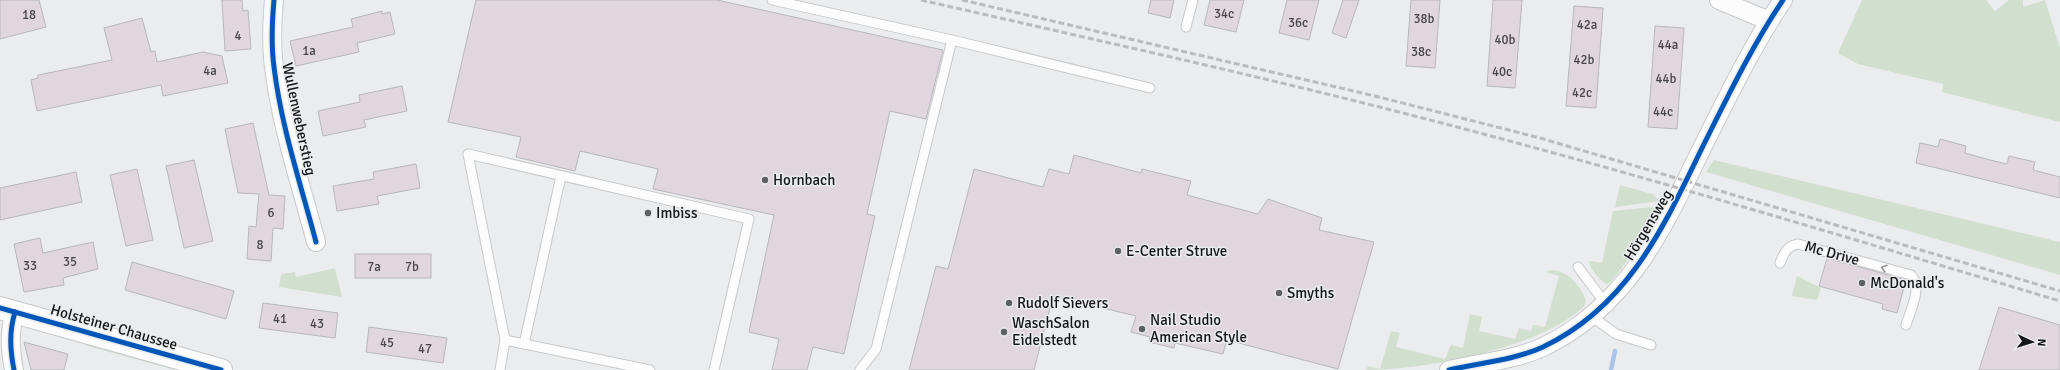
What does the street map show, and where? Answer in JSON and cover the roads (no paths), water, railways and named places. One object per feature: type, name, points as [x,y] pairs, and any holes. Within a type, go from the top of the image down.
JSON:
[{"type":"main road","name":"Holsteiner Chaussee","points":[[7,310],[221,370]]},
{"type":"street","name":"Wullenweberstieg","points":[[274,0],[272,29],[274,67],[284,120],[316,242]]},
{"type":"street","points":[[1719,0],[1769,21]]},
{"type":"street","name":"Hörgensweg","points":[[1449,370],[1513,356],[1542,347],[1591,316],[1625,283],[1646,255],[1663,226],[1736,80],[1769,21],[1783,0]]},
{"type":"street","points":[[7,310],[11,327],[10,346],[14,370]]},
{"type":"lane","points":[[772,0],[952,40],[1150,88]]},
{"type":"lane","points":[[1186,27],[1193,0]]},
{"type":"lane","points":[[860,370],[876,349],[952,40]]},
{"type":"lane","points":[[500,370],[505,340],[468,154],[749,219],[714,370]]},
{"type":"lane","points":[[524,344],[561,176]]},
{"type":"lane","name":"Mc Drive","points":[[1780,263],[1785,251],[1793,245],[1798,244],[1911,275],[1916,283],[1916,290],[1906,325]]},
{"type":"lane","points":[[1578,267],[1605,304]]},
{"type":"lane","points":[[1591,316],[1616,334],[1651,345]]},
{"type":"lane","points":[[505,340],[612,366],[650,370]]},
{"type":"waterway","points":[[1611,370],[1615,351]]},
{"type":"railway","points":[[921,0],[1256,77],[1533,147],[2060,301]]},
{"type":"railway","points":[[962,0],[1375,96],[1540,138],[2060,291]]},
{"type":"place","name":"Hornbach","points":[[765,180]]},
{"type":"place","name":"Imbiss","points":[[648,213]]},
{"type":"place","name":"E-Center Struve","points":[[1118,251]]},
{"type":"place","name":"McDonald's","points":[[1862,283]]},
{"type":"place","name":"Smyths","points":[[1279,293]]},
{"type":"place","name":"Rudolf Sievers","points":[[1009,303]]},
{"type":"place","name":"Nail Studio American Style","points":[[1142,329]]},
{"type":"place","name":"WaschSalon Eidelstedt","points":[[1004,332]]}]
